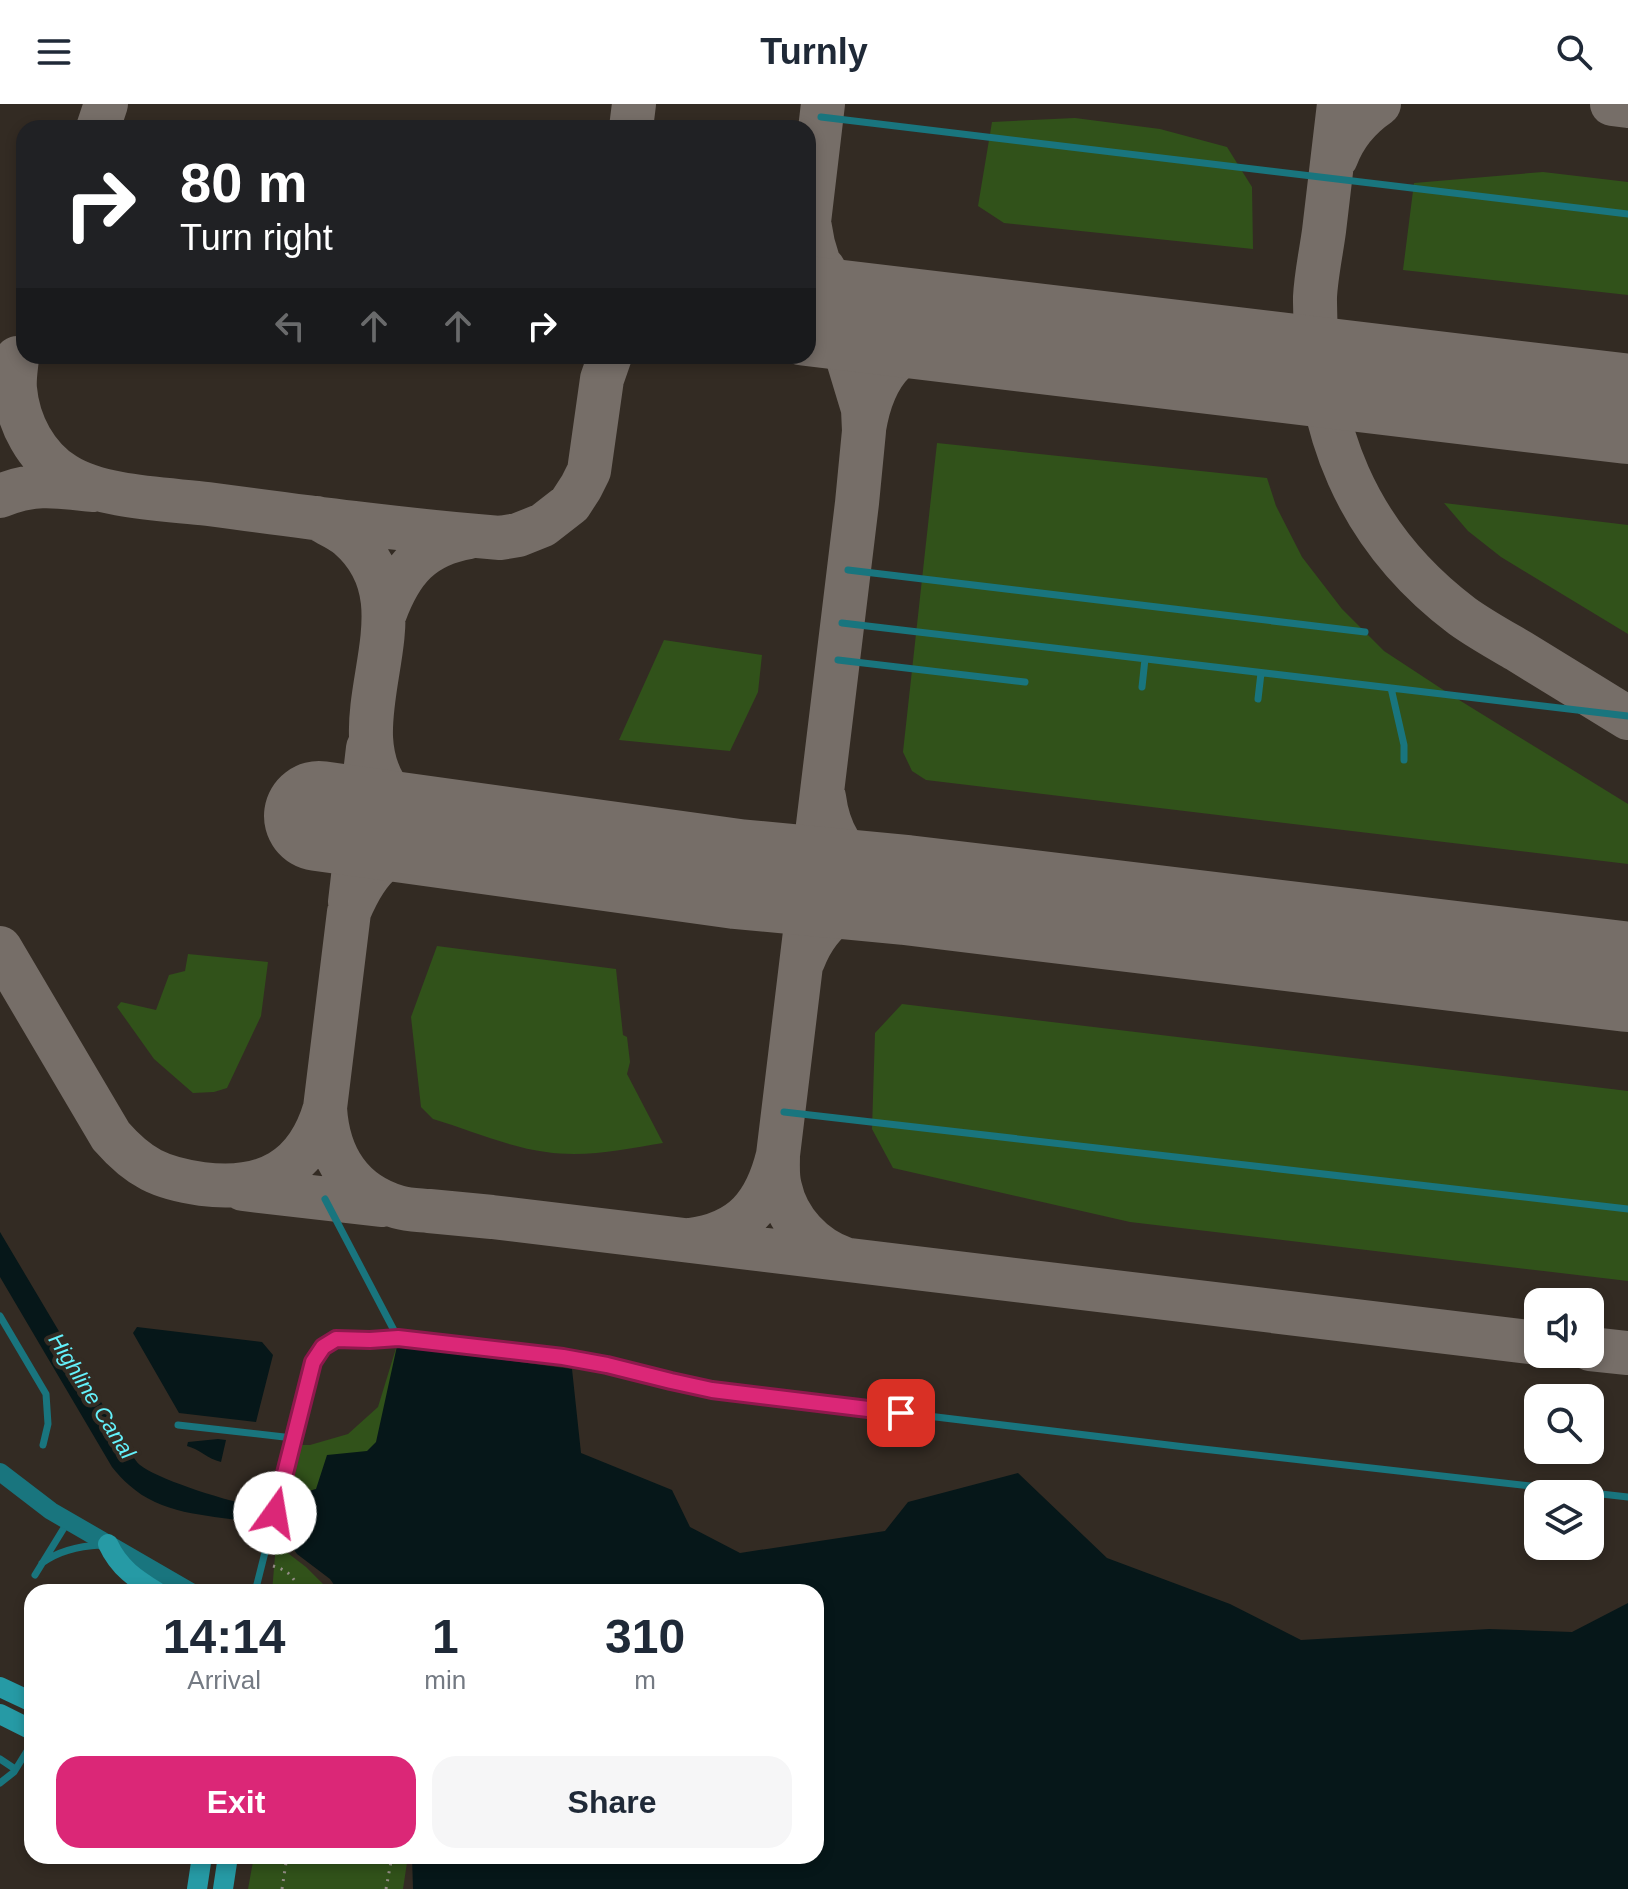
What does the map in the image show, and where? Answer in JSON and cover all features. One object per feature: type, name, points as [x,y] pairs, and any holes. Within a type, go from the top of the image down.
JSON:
[{"type":"main road","points":[[108,1544],[127,1572],[145,1584]]},
{"type":"main road","points":[[0,1687],[24,1698]]},
{"type":"main road","points":[[2,1719],[24,1711]]},
{"type":"main road","points":[[2,1719],[24,1727]]},
{"type":"main road","points":[[197,1889],[201,1864]]},
{"type":"main road","points":[[223,1889],[227,1864]]},
{"type":"street","points":[[0,1472],[68,1521],[177,1584]]},
{"type":"lane","points":[[821,117],[1628,214]]},
{"type":"lane","points":[[848,570],[1365,632]]},
{"type":"lane","points":[[842,623],[1628,716]]},
{"type":"lane","points":[[1142,687],[1145,659]]},
{"type":"lane","points":[[838,660],[1025,682]]},
{"type":"lane","points":[[1258,699],[1261,673]]},
{"type":"lane","points":[[1391,688],[1404,745],[1404,760]]},
{"type":"lane","points":[[784,1112],[1628,1209]]},
{"type":"lane","points":[[325,1199],[398,1338]]},
{"type":"lane","points":[[0,1316],[46,1394],[48,1424],[43,1445]]},
{"type":"lane","points":[[257,1584],[313,1362],[323,1347],[336,1339],[398,1338],[494,1348],[580,1360],[712,1390],[1169,1446],[1628,1497]]},
{"type":"lane","points":[[178,1425],[293,1438]]},
{"type":"lane","points":[[35,1575],[68,1521]]},
{"type":"lane","points":[[42,1563],[71,1549],[108,1544]]},
{"type":"lane","points":[[0,1783],[24,1755]]},
{"type":"lane","points":[[0,1759],[15,1769]]},
{"type":"path","points":[[272,1566],[284,1569],[297,1584]]},
{"type":"path","points":[[282,1889],[286,1864]]},
{"type":"path","points":[[386,1889],[391,1864]]},
{"type":"green space","points":[[1075,118],[1160,129],[1227,147],[1252,187],[1253,249],[1004,223],[978,206],[992,122]]},
{"type":"green space","points":[[1543,172],[1628,182],[1628,295],[1403,270],[1414,183]]},
{"type":"green space","points":[[937,443],[1267,478],[1276,506],[1302,557],[1342,609],[1384,651],[1628,804],[1628,864],[926,780],[912,771],[903,752]]},
{"type":"green space","points":[[1444,503],[1628,525],[1628,634],[1501,557],[1468,531]]},
{"type":"green space","points":[[664,640],[762,655],[758,692],[730,751],[619,740]]},
{"type":"green space","points":[[437,946],[616,969],[623,1035],[627,1037],[630,1062],[627,1074],[663,1143],[605,1152],[561,1154],[518,1146],[433,1119],[421,1107],[411,1017]]},
{"type":"green space","points":[[188,954],[268,962],[261,1016],[227,1088],[214,1092],[193,1093],[154,1059],[117,1007],[121,1002],[156,1010],[169,975],[185,971]]},
{"type":"green space","points":[[902,1004],[1628,1091],[1628,1281],[1130,1222],[893,1168],[872,1129],[875,1033]]},
{"type":"green space","points":[[397,1345],[451,1353],[385,1449],[306,1492],[299,1504],[286,1511],[300,1445],[348,1434],[378,1407]]},
{"type":"green space","points":[[276,1544],[323,1584],[273,1584]]},
{"type":"green space","points":[[253,1864],[407,1864],[403,1889],[248,1889]]},
{"type":"water","name":"Highline Canal","points":[[0,1232],[138,1463],[151,1472],[188,1487],[272,1510],[285,1511],[302,1504],[306,1492],[316,1489],[327,1455],[367,1451],[376,1442],[397,1346],[572,1369],[581,1453],[672,1490],[690,1527],[740,1553],[885,1531],[908,1502],[1018,1473],[1107,1558],[1230,1604],[1301,1640],[1489,1629],[1572,1632],[1628,1603],[1628,1889],[413,1889],[412,1864],[824,1864],[824,1584],[333,1584],[297,1554],[292,1547],[294,1529],[169,1508],[142,1495],[122,1479],[0,1277]]},
{"type":"water","points":[[137,1327],[262,1342],[273,1355],[256,1422],[179,1413],[133,1333]]},
{"type":"water","points":[[226,1440],[221,1462],[187,1446],[188,1442]]},
{"type":"taxiway","points":[[101,120],[106,104]]},
{"type":"taxiway","points":[[632,120],[634,104]]},
{"type":"taxiway","points":[[816,163],[823,104]]},
{"type":"taxiway","points":[[1339,104],[1315,297],[1323,391],[1333,434],[1348,476],[1394,551],[1425,585],[1462,616],[1628,718]]},
{"type":"taxiway","points":[[1336,158],[1353,128],[1379,104]]},
{"type":"taxiway","points":[[1612,104],[1628,106]]},
{"type":"taxiway","points":[[690,1240],[724,1231],[749,1213],[767,1188],[778,1155],[864,431],[863,409],[816,254]]},
{"type":"taxiway","points":[[823,268],[836,286],[852,300],[871,309],[891,316],[977,331]]},
{"type":"taxiway","points":[[864,429],[875,389],[894,361],[923,343],[963,333]]},
{"type":"taxiway","points":[[16,364],[17,402],[30,438],[45,459],[80,483],[134,496],[500,538],[543,525],[570,504],[581,487],[589,471],[602,379],[607,364]]},
{"type":"taxiway","points":[[0,496],[35,487],[92,490]]},
{"type":"taxiway","points":[[317,518],[349,537],[372,566],[382,598],[383,631],[371,735],[376,767],[393,797],[405,809],[449,834]]},
{"type":"taxiway","points":[[385,613],[398,584],[415,562],[438,546],[469,537]]},
{"type":"taxiway","points":[[350,902],[368,748]]},
{"type":"taxiway","points":[[824,797],[833,831],[845,851],[872,874],[906,890]]},
{"type":"taxiway","points":[[0,948],[111,1136],[131,1156],[151,1170],[187,1182],[224,1186],[263,1180],[295,1161],[307,1147],[325,1108],[349,912],[358,893],[376,867],[387,858],[413,845],[449,834]]},
{"type":"taxiway","points":[[803,961],[820,930],[843,910],[872,897],[906,890]]},
{"type":"taxiway","points":[[325,1108],[331,1142],[345,1170],[355,1182],[381,1201],[406,1209],[1524,1341]]},
{"type":"taxiway","points":[[778,1155],[783,1199],[795,1221],[822,1248],[845,1259]]},
{"type":"taxiway","points":[[243,1189],[381,1205]]},
{"type":"taxiway","points":[[1604,1350],[1628,1353]]},
{"type":"runway","points":[[816,312],[1628,409]]},
{"type":"runway","points":[[319,816],[737,874],[906,890],[1628,977]]},
{"type":"route","points":[[275,1513],[313,1362],[317,1353],[336,1339],[398,1338],[520,1351],[607,1365],[712,1390],[901,1413]]}]
